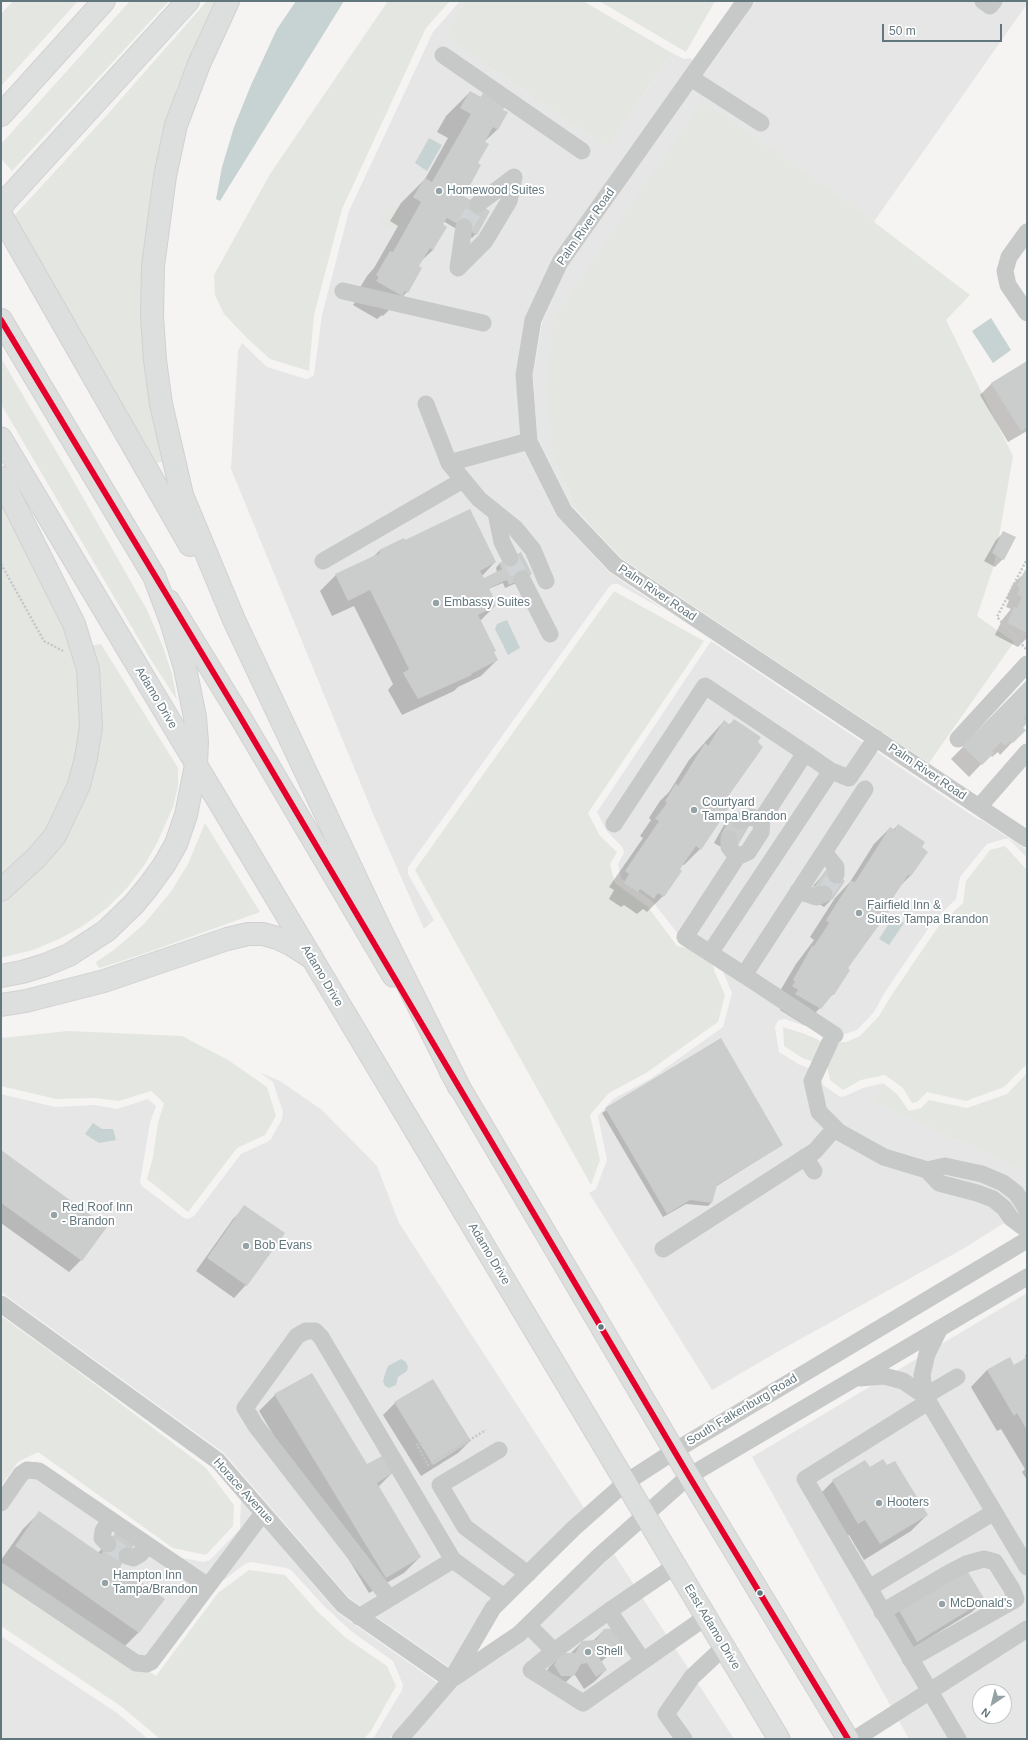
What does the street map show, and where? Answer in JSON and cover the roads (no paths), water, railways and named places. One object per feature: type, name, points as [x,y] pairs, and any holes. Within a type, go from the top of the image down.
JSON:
[{"type":"highway","points":[[1,115],[104,1]]},
{"type":"highway","points":[[1,206],[188,1]]},
{"type":"highway","points":[[228,1],[199,64],[176,125],[165,176],[153,266],[152,316],[155,360],[161,404],[182,494],[234,620],[379,927],[459,1087]]},
{"type":"highway","points":[[1,216],[234,620]]},
{"type":"highway","points":[[1,320],[154,576],[171,621],[191,692],[195,717],[196,765],[186,815],[176,844],[164,865],[134,904],[106,931],[69,954],[40,967],[1,976]]},
{"type":"highway","points":[[1,478],[74,624],[88,669],[91,727],[86,758],[79,785],[55,836],[36,858],[1,890]]},
{"type":"highway","points":[[1,1005],[26,1001],[104,982],[227,939],[248,934],[263,934],[277,938],[292,945],[311,957]]},
{"type":"main road","name":"Adamo Drive","points":[[1,438],[644,1514]]},
{"type":"main road","points":[[154,576],[239,715],[676,1450],[690,1476],[848,1739]]},
{"type":"main road","name":"East Adamo Drive","points":[[644,1514],[779,1739]]},
{"type":"street","name":"Palm River Road","points":[[745,1],[560,262],[533,320],[524,376],[529,441],[564,510],[615,565],[1027,839]]},
{"type":"street","points":[[983,1],[990,6],[994,1]]},
{"type":"street","points":[[443,55],[582,151]]},
{"type":"street","points":[[691,78],[761,123]]},
{"type":"street","points":[[464,228],[458,268],[485,241],[508,201],[514,177],[478,204]]},
{"type":"street","points":[[1027,232],[1009,257],[1005,271],[1008,285],[1027,313]]},
{"type":"street","points":[[343,291],[483,323]]},
{"type":"street","points":[[426,404],[449,463],[479,499],[515,528],[533,550],[546,581]]},
{"type":"street","points":[[449,463],[529,441]]},
{"type":"street","points":[[323,560],[464,480]]},
{"type":"street","points":[[496,513],[502,542],[510,558]]},
{"type":"street","points":[[522,579],[550,634]]},
{"type":"street","points":[[958,739],[1027,664]]},
{"type":"street","points":[[614,824],[705,686],[831,771],[849,778],[876,738]]},
{"type":"street","points":[[979,807],[1027,752]]},
{"type":"street","points":[[805,753],[762,819],[761,832],[748,852],[737,857],[685,937],[744,975],[832,1038],[812,1082],[819,1112],[839,1132],[884,1157],[927,1170],[944,1166],[982,1174],[1003,1183],[1016,1193],[1027,1210]]},
{"type":"street","points":[[710,953],[831,771]]},
{"type":"street","points":[[744,975],[865,789]]},
{"type":"street","points":[[741,821],[748,817],[762,819]]},
{"type":"street","points":[[729,839],[729,846],[737,857]]},
{"type":"street","points":[[824,852],[836,867],[836,875]]},
{"type":"street","points":[[798,891],[816,897],[824,894]]},
{"type":"street","points":[[663,1248],[727,1217],[805,1157],[815,1151],[835,1128]]},
{"type":"street","points":[[805,1157],[814,1172]]},
{"type":"street","points":[[927,1170],[939,1183],[993,1199],[1004,1208],[1012,1218],[1027,1230]]},
{"type":"street","name":"South Falkenburg Road","points":[[400,1739],[451,1680],[493,1608],[574,1528],[625,1483],[676,1450],[1027,1240]]},
{"type":"street","name":"South Falkenburg Road","points":[[451,1680],[519,1634],[644,1514],[690,1476],[1027,1277]]},
{"type":"street","name":"Horace Avenue","points":[[1,1304],[218,1460],[343,1605],[451,1680]]},
{"type":"street","points":[[926,1399],[922,1375],[927,1354],[940,1328]]},
{"type":"street","points":[[389,1598],[256,1426],[245,1408],[297,1336],[306,1331],[315,1331],[321,1337],[453,1560],[504,1596]]},
{"type":"street","points":[[855,1378],[884,1376],[903,1381],[926,1399],[1027,1567]]},
{"type":"street","points":[[957,1376],[926,1399],[805,1479],[958,1739]]},
{"type":"street","points":[[499,1450],[440,1485],[465,1527],[528,1574]]},
{"type":"street","points":[[1,1503],[21,1474],[26,1470],[32,1469],[45,1475],[208,1586]]},
{"type":"street","points":[[869,1588],[994,1512]]},
{"type":"street","points":[[1,1572],[130,1659],[141,1664],[151,1662],[263,1513]]},
{"type":"street","points":[[108,1544],[102,1538],[102,1531],[110,1519]]},
{"type":"street","points":[[127,1556],[133,1558],[140,1554],[148,1545]]},
{"type":"street","points":[[882,1612],[966,1564],[984,1559],[995,1562],[1012,1589],[1022,1597],[910,1659]]},
{"type":"street","points":[[360,1617],[453,1560]]},
{"type":"street","points":[[675,1566],[609,1611],[554,1651],[531,1670],[583,1703],[706,1617]]},
{"type":"street","points":[[609,1611],[643,1662]]},
{"type":"street","points":[[528,1625],[554,1651]]},
{"type":"street","points":[[855,1739],[1027,1629]]},
{"type":"street","points":[[684,1739],[666,1714],[692,1677],[724,1647]]},
{"type":"tunnel","points":[[464,227],[478,204]]},
{"type":"tunnel","points":[[510,558],[522,579]]},
{"type":"tunnel","points":[[824,894],[836,875]]},
{"type":"tunnel","points":[[108,1544],[127,1556]]},
{"type":"place","name":"Homewood Suites","points":[[439,191]]},
{"type":"place","name":"Embassy Suites","points":[[436,603]]},
{"type":"place","name":"Courtyard Tampa Brandon","points":[[694,810]]},
{"type":"place","name":"Fairfield Inn & Suites Tampa Brandon","points":[[859,913]]},
{"type":"place","name":"Red Roof Inn - Brandon","points":[[54,1215]]},
{"type":"place","name":"Bob Evans","points":[[246,1246]]},
{"type":"place","name":"Hooters","points":[[879,1503]]},
{"type":"place","name":"Hampton Inn Tampa/Brandon","points":[[105,1583]]},
{"type":"place","name":"McDonald's","points":[[942,1604]]},
{"type":"place","name":"Shell","points":[[588,1652]]}]
